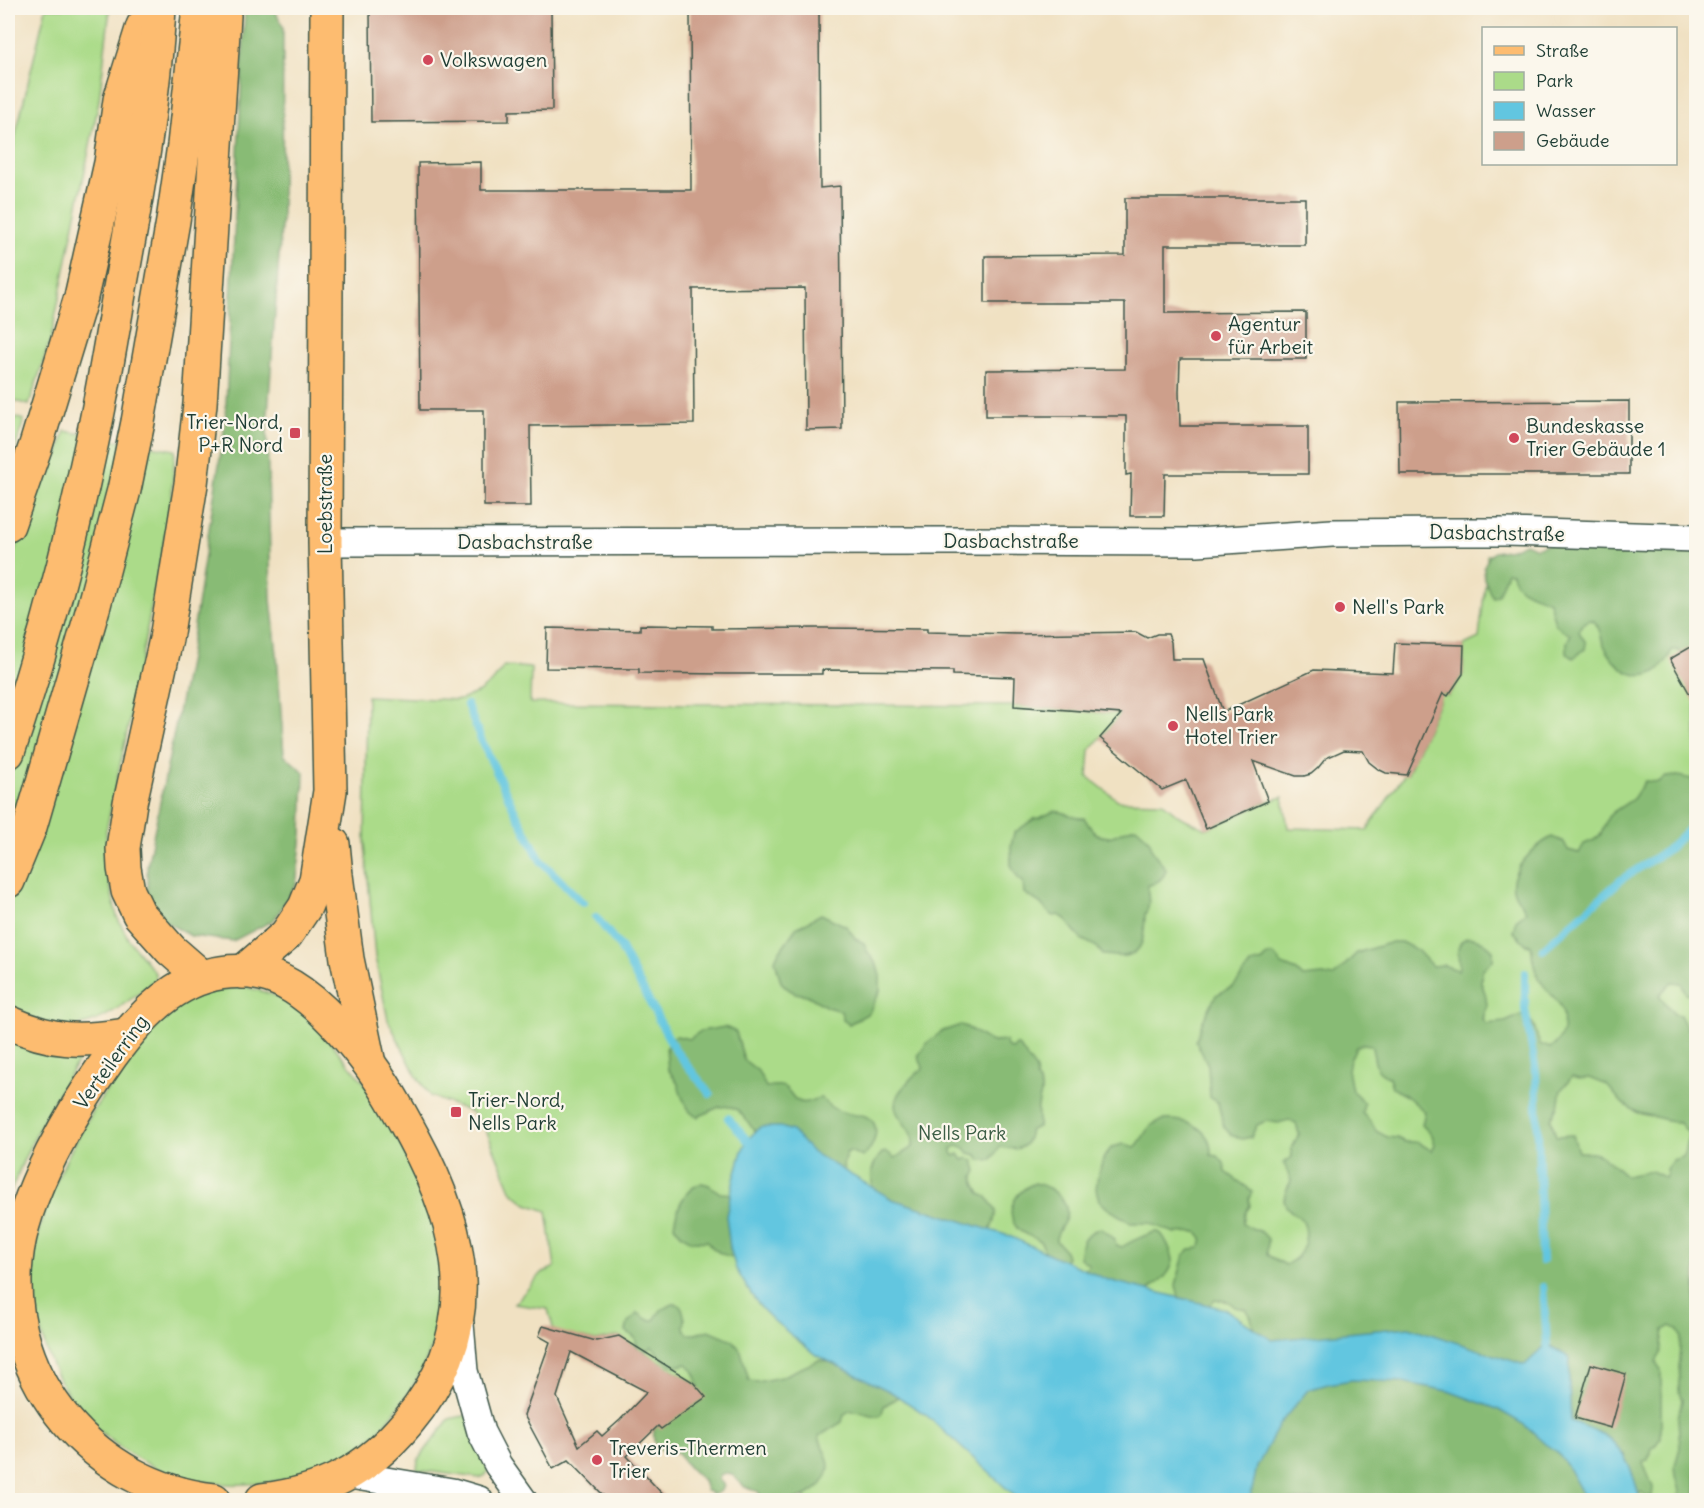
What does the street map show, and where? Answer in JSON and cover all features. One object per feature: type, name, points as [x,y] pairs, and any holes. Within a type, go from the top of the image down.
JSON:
[{"type":"main road","points":[[8,525],[46,414],[81,297],[111,163],[120,100],[149,8]]},
{"type":"main road","points":[[8,752],[56,593],[98,414],[140,177],[159,8]]},
{"type":"main road","points":[[8,881],[30,827],[94,605],[124,490],[138,422],[180,177],[199,8]]},
{"type":"main road","points":[[202,977],[171,950],[140,914],[128,891],[123,848],[130,803],[166,639],[195,448],[200,404],[223,27],[222,8]]},
{"type":"main road","name":"Loebstraße","points":[[243,972],[286,934],[305,907],[315,880],[330,791],[325,542],[327,8]]},
{"type":"main road","points":[[330,791],[336,875],[347,959],[369,1064]]},
{"type":"main road","name":"Verteilerring","points":[[195,1499],[135,1477],[86,1443],[61,1416],[17,1352],[11,1257],[48,1163],[75,1111],[126,1035],[145,1013],[185,984],[202,977],[243,972],[265,975],[301,993],[341,1030],[385,1086],[422,1154],[448,1217],[457,1253],[460,1279],[459,1307],[451,1346],[437,1378],[416,1412],[390,1443],[350,1475],[300,1494],[270,1500]]},
{"type":"main road","points":[[8,1022],[29,1032],[68,1040],[101,1039],[126,1035]]},
{"type":"street","name":"Dasbachstraße","points":[[325,542],[1197,542],[1332,533],[1449,532],[1696,538]]},
{"type":"street","points":[[459,1307],[464,1371],[481,1432],[498,1465],[523,1500]]},
{"type":"street","points":[[350,1475],[452,1492],[479,1500]]},
{"type":"green space","points":[[46,8],[110,8],[99,101],[51,338],[29,405],[8,399],[8,163]]},
{"type":"green space","points":[[245,8],[274,8],[283,27],[282,213],[267,427],[271,599],[284,755],[304,772],[302,835],[296,885],[274,920],[233,941],[191,936],[164,921],[148,899],[147,867],[189,658],[225,425]]},
{"type":"green space","points":[[8,415],[24,420],[8,470]]},
{"type":"green space","points":[[65,431],[175,450],[171,504],[106,831],[108,877],[117,917],[129,940],[155,973],[155,979],[108,1015],[96,1021],[70,1027],[50,1025],[8,1009],[8,567],[49,452],[58,455]]},
{"type":"green space","points":[[1525,543],[1536,548],[1550,543],[1566,550],[1581,551],[1612,546],[1696,551],[1696,658],[1672,650],[1665,663],[1656,671],[1647,675],[1637,675],[1627,671],[1610,655],[1603,643],[1597,624],[1589,620],[1582,625],[1579,632],[1586,643],[1585,649],[1573,658],[1567,653],[1567,642],[1571,634],[1555,624],[1549,601],[1521,588],[1512,573],[1507,572],[1498,595],[1493,597],[1484,579],[1484,566],[1494,552],[1512,549]]},
{"type":"green space","name":"Nells Park","points":[[1517,554],[1696,561],[1696,1500],[807,1500],[693,1382],[619,1336],[596,1341],[554,1331],[548,1309],[514,1304],[542,1273],[555,1267],[547,1211],[527,1204],[512,1192],[484,1125],[471,1112],[430,1096],[416,1075],[388,1020],[375,957],[365,844],[367,696],[460,700],[479,692],[494,680],[504,666],[531,668],[530,703],[1014,706],[1121,714],[1090,750],[1088,777],[1119,801],[1162,802],[1179,816],[1206,829],[1268,801],[1283,797],[1288,828],[1367,830],[1404,775],[1408,773],[1440,700],[1437,690],[1448,696],[1463,674],[1464,645],[1479,638],[1487,555]]},
{"type":"green space","points":[[1678,776],[1696,780],[1696,996],[1686,993],[1681,983],[1672,982],[1659,995],[1674,1014],[1680,1015],[1686,1027],[1696,1034],[1696,1500],[1678,1500],[1680,1491],[1675,1465],[1680,1448],[1678,1418],[1682,1400],[1679,1392],[1681,1337],[1677,1329],[1671,1326],[1664,1330],[1661,1353],[1656,1362],[1661,1370],[1661,1439],[1655,1447],[1651,1448],[1648,1460],[1643,1463],[1653,1487],[1652,1497],[1641,1492],[1637,1497],[1624,1454],[1622,1454],[1620,1462],[1583,1492],[1583,1500],[1218,1500],[1254,1332],[1251,1317],[1246,1309],[1215,1299],[1208,1307],[1180,1302],[1176,1285],[1184,1255],[1190,1249],[1200,1248],[1202,1238],[1197,1232],[1175,1233],[1149,1223],[1131,1223],[1107,1208],[1099,1200],[1096,1189],[1104,1157],[1112,1147],[1124,1144],[1135,1147],[1149,1127],[1158,1122],[1182,1121],[1197,1127],[1208,1139],[1211,1155],[1218,1156],[1224,1163],[1226,1172],[1252,1191],[1249,1198],[1250,1206],[1245,1213],[1243,1223],[1262,1233],[1268,1239],[1267,1255],[1286,1265],[1292,1261],[1301,1252],[1306,1236],[1302,1221],[1287,1208],[1284,1201],[1291,1181],[1284,1163],[1292,1157],[1291,1150],[1299,1134],[1296,1123],[1289,1120],[1278,1123],[1266,1121],[1257,1125],[1251,1137],[1242,1139],[1231,1135],[1224,1127],[1218,1103],[1210,1097],[1208,1065],[1196,1041],[1216,995],[1234,986],[1251,964],[1263,961],[1267,956],[1274,955],[1282,965],[1297,971],[1303,977],[1323,975],[1333,977],[1357,953],[1392,942],[1401,942],[1417,950],[1432,966],[1443,965],[1458,970],[1460,943],[1464,939],[1473,938],[1493,950],[1493,961],[1482,970],[1481,982],[1487,1005],[1483,1019],[1486,1024],[1505,1022],[1521,1015],[1533,1024],[1540,1044],[1550,1048],[1560,1038],[1564,1020],[1560,1005],[1538,977],[1531,945],[1526,944],[1513,931],[1516,920],[1526,912],[1514,892],[1514,876],[1524,860],[1538,846],[1552,837],[1564,842],[1568,850],[1579,853],[1584,844],[1601,834],[1608,817],[1633,799],[1645,781],[1658,782],[1666,777]],"holes":[[[1364,1044],[1371,1045],[1377,1068],[1389,1077],[1392,1087],[1425,1112],[1422,1125],[1432,1135],[1435,1145],[1432,1151],[1418,1142],[1405,1142],[1387,1137],[1376,1131],[1362,1113],[1364,1104],[1352,1091],[1348,1070],[1356,1047]],[[1572,1077],[1590,1078],[1607,1085],[1622,1103],[1638,1113],[1680,1123],[1689,1134],[1683,1157],[1673,1160],[1666,1169],[1665,1178],[1651,1171],[1626,1176],[1599,1155],[1578,1152],[1573,1135],[1556,1136],[1551,1119],[1558,1106],[1561,1090]]]},
{"type":"green space","points":[[1055,811],[1084,818],[1093,831],[1107,837],[1136,827],[1146,836],[1153,852],[1166,869],[1162,878],[1147,886],[1149,904],[1145,914],[1142,941],[1140,947],[1131,955],[1103,955],[1097,947],[1081,939],[1064,918],[1059,915],[1054,916],[1024,893],[1023,882],[1011,865],[1014,833],[1034,819]]},
{"type":"green space","points":[[821,914],[846,926],[856,939],[864,943],[877,965],[880,976],[880,991],[869,1013],[849,1024],[843,1020],[841,1011],[788,989],[781,982],[775,960],[796,928]]},
{"type":"green space","points":[[246,987],[283,999],[303,1012],[372,1093],[398,1139],[433,1216],[441,1252],[444,1287],[437,1331],[425,1364],[397,1409],[363,1445],[322,1468],[291,1478],[263,1483],[210,1483],[171,1474],[127,1452],[99,1431],[76,1406],[59,1380],[47,1351],[35,1303],[33,1272],[40,1224],[59,1174],[84,1126],[126,1062],[168,1014],[191,998],[204,993]]},
{"type":"green space","points":[[961,1025],[990,1041],[1005,1041],[1008,1048],[1013,1049],[1016,1045],[1021,1048],[1035,1069],[1041,1090],[1038,1127],[1030,1130],[1028,1139],[1020,1148],[1000,1147],[991,1160],[980,1160],[977,1155],[969,1153],[958,1145],[952,1149],[955,1156],[959,1154],[963,1160],[968,1158],[974,1161],[977,1171],[974,1177],[975,1184],[980,1194],[987,1197],[996,1211],[991,1229],[980,1243],[873,1190],[872,1179],[872,1170],[882,1153],[887,1152],[895,1158],[913,1147],[910,1132],[895,1106],[901,1090],[913,1076],[922,1070],[918,1056],[927,1043],[936,1036]]},
{"type":"green space","points":[[725,1027],[736,1032],[744,1060],[758,1071],[766,1087],[783,1087],[801,1102],[822,1098],[837,1110],[871,1119],[876,1130],[871,1148],[867,1153],[863,1157],[850,1151],[846,1153],[843,1166],[846,1173],[759,1136],[738,1110],[721,1107],[697,1117],[690,1112],[678,1084],[668,1069],[666,1049],[673,1037],[689,1039],[701,1031]]},
{"type":"green space","points":[[8,1037],[78,1054],[80,1058],[40,1126],[8,1199]]},
{"type":"green space","points":[[702,1183],[720,1193],[736,1194],[739,1259],[717,1251],[707,1241],[688,1239],[674,1225],[677,1212],[686,1194]]},
{"type":"green space","points":[[1035,1183],[1055,1192],[1064,1203],[1066,1216],[1056,1241],[1063,1248],[1067,1257],[1062,1263],[1044,1256],[1044,1249],[1039,1240],[1021,1232],[1013,1221],[1011,1214],[1014,1201],[1023,1190]]},
{"type":"green space","points":[[1101,1228],[1112,1237],[1116,1245],[1122,1247],[1151,1233],[1160,1233],[1173,1258],[1169,1271],[1162,1280],[1145,1293],[1081,1271],[1089,1265],[1080,1258],[1082,1242],[1087,1235]]},
{"type":"green space","points":[[673,1304],[682,1308],[685,1319],[684,1329],[688,1334],[709,1330],[733,1340],[741,1351],[749,1381],[757,1382],[781,1377],[819,1360],[844,1365],[901,1395],[884,1406],[879,1416],[857,1411],[848,1412],[844,1415],[842,1422],[819,1436],[829,1467],[821,1485],[810,1493],[788,1501],[759,1500],[759,1492],[745,1487],[732,1474],[725,1473],[720,1475],[719,1480],[724,1485],[722,1489],[711,1495],[706,1491],[703,1480],[676,1452],[661,1450],[657,1447],[654,1438],[655,1427],[699,1394],[695,1373],[687,1364],[674,1366],[666,1362],[652,1347],[645,1351],[638,1349],[635,1338],[626,1331],[628,1323],[638,1313],[648,1320],[654,1320],[661,1310]]},
{"type":"green space","points":[[468,1415],[488,1470],[486,1475],[480,1478],[417,1470],[418,1460],[449,1419]]},
{"type":"water","points":[[760,1127],[781,1127],[792,1131],[812,1152],[892,1199],[1009,1236],[1108,1280],[1225,1309],[1272,1340],[1409,1327],[1525,1365],[1547,1344],[1570,1358],[1571,1421],[1602,1434],[1617,1447],[1632,1472],[1640,1500],[1586,1500],[1557,1452],[1523,1424],[1497,1409],[1448,1391],[1402,1382],[1352,1380],[1308,1390],[1279,1425],[1257,1467],[1250,1500],[1019,1500],[925,1414],[891,1392],[816,1355],[773,1320],[751,1294],[736,1269],[730,1248],[726,1216],[742,1151],[747,1140]]},
{"type":"building","points":[[370,8],[551,8],[552,110],[509,111],[509,121],[371,122]]},
{"type":"building","points":[[690,8],[819,8],[820,188],[840,186],[842,429],[806,430],[805,288],[693,289],[694,424],[530,426],[531,506],[484,506],[484,410],[420,410],[418,163],[481,162],[481,190],[691,190]]},
{"type":"building","name":"Agentur für Arbeit","points":[[1125,198],[1305,198],[1305,245],[1165,245],[1165,313],[1306,312],[1306,359],[1180,359],[1179,392],[1180,426],[1308,426],[1308,474],[1165,474],[1164,516],[1130,516],[1131,474],[1126,475],[1126,416],[986,416],[986,370],[1125,369],[1125,303],[985,303],[985,256],[1125,255]]},
{"type":"building","name":"Bundeskasse Trier Gebäude 1","points":[[1629,401],[1629,474],[1400,474],[1399,402]]},
{"type":"building","points":[[640,625],[712,626],[712,629],[927,629],[927,632],[1017,634],[1136,632],[1147,638],[1157,634],[1168,634],[1172,659],[1204,659],[1223,712],[1314,670],[1393,673],[1395,643],[1464,645],[1463,674],[1448,696],[1443,693],[1407,775],[1386,773],[1378,769],[1369,762],[1363,751],[1344,750],[1326,758],[1311,774],[1304,776],[1296,776],[1253,761],[1268,801],[1206,829],[1186,780],[1162,790],[1100,738],[1121,714],[1014,706],[1015,677],[953,675],[953,671],[822,670],[822,674],[724,674],[639,673],[639,669],[546,668],[547,628],[640,630]]},
{"type":"building","points":[[1696,644],[1696,705],[1670,659]]},
{"type":"building","points":[[543,1326],[596,1341],[619,1336],[693,1382],[706,1397],[661,1429],[658,1426],[627,1456],[668,1500],[608,1500],[569,1460],[553,1469],[524,1415],[550,1342],[539,1336]],"holes":[[[571,1352],[647,1392],[602,1436],[597,1431],[579,1446],[557,1397]]]},
{"type":"building","points":[[1591,1364],[1626,1374],[1611,1428],[1575,1418]]},
{"type":"waterway","points":[[467,705],[483,744],[541,861],[583,903]]},
{"type":"waterway","points":[[1543,949],[1622,879],[1667,850],[1696,822]]},
{"type":"waterway","points":[[596,917],[620,947],[675,1050],[710,1094]]},
{"type":"waterway","points":[[1525,973],[1525,1009],[1536,1072],[1542,1261]]},
{"type":"waterway","points":[[728,1118],[747,1140]]},
{"type":"waterway","points":[[1543,1287],[1547,1344]]},
{"type":"place","name":"Volkswagen","points":[[428,60]]},
{"type":"place","name":"Agentur für Arbeit","points":[[1216,336]]},
{"type":"place","name":"Trier-Nord, P+R Nord","points":[[295,433]]},
{"type":"place","name":"Bundeskasse Trier Gebäude 1","points":[[1514,438]]},
{"type":"place","name":"Nell's Park","points":[[1340,607]]},
{"type":"place","name":"Nells Park Hotel Trier","points":[[1173,726]]},
{"type":"place","name":"Trier-Nord, Nells Park","points":[[456,1112]]},
{"type":"place","name":"Treveris-Thermen Trier","points":[[597,1460]]}]
